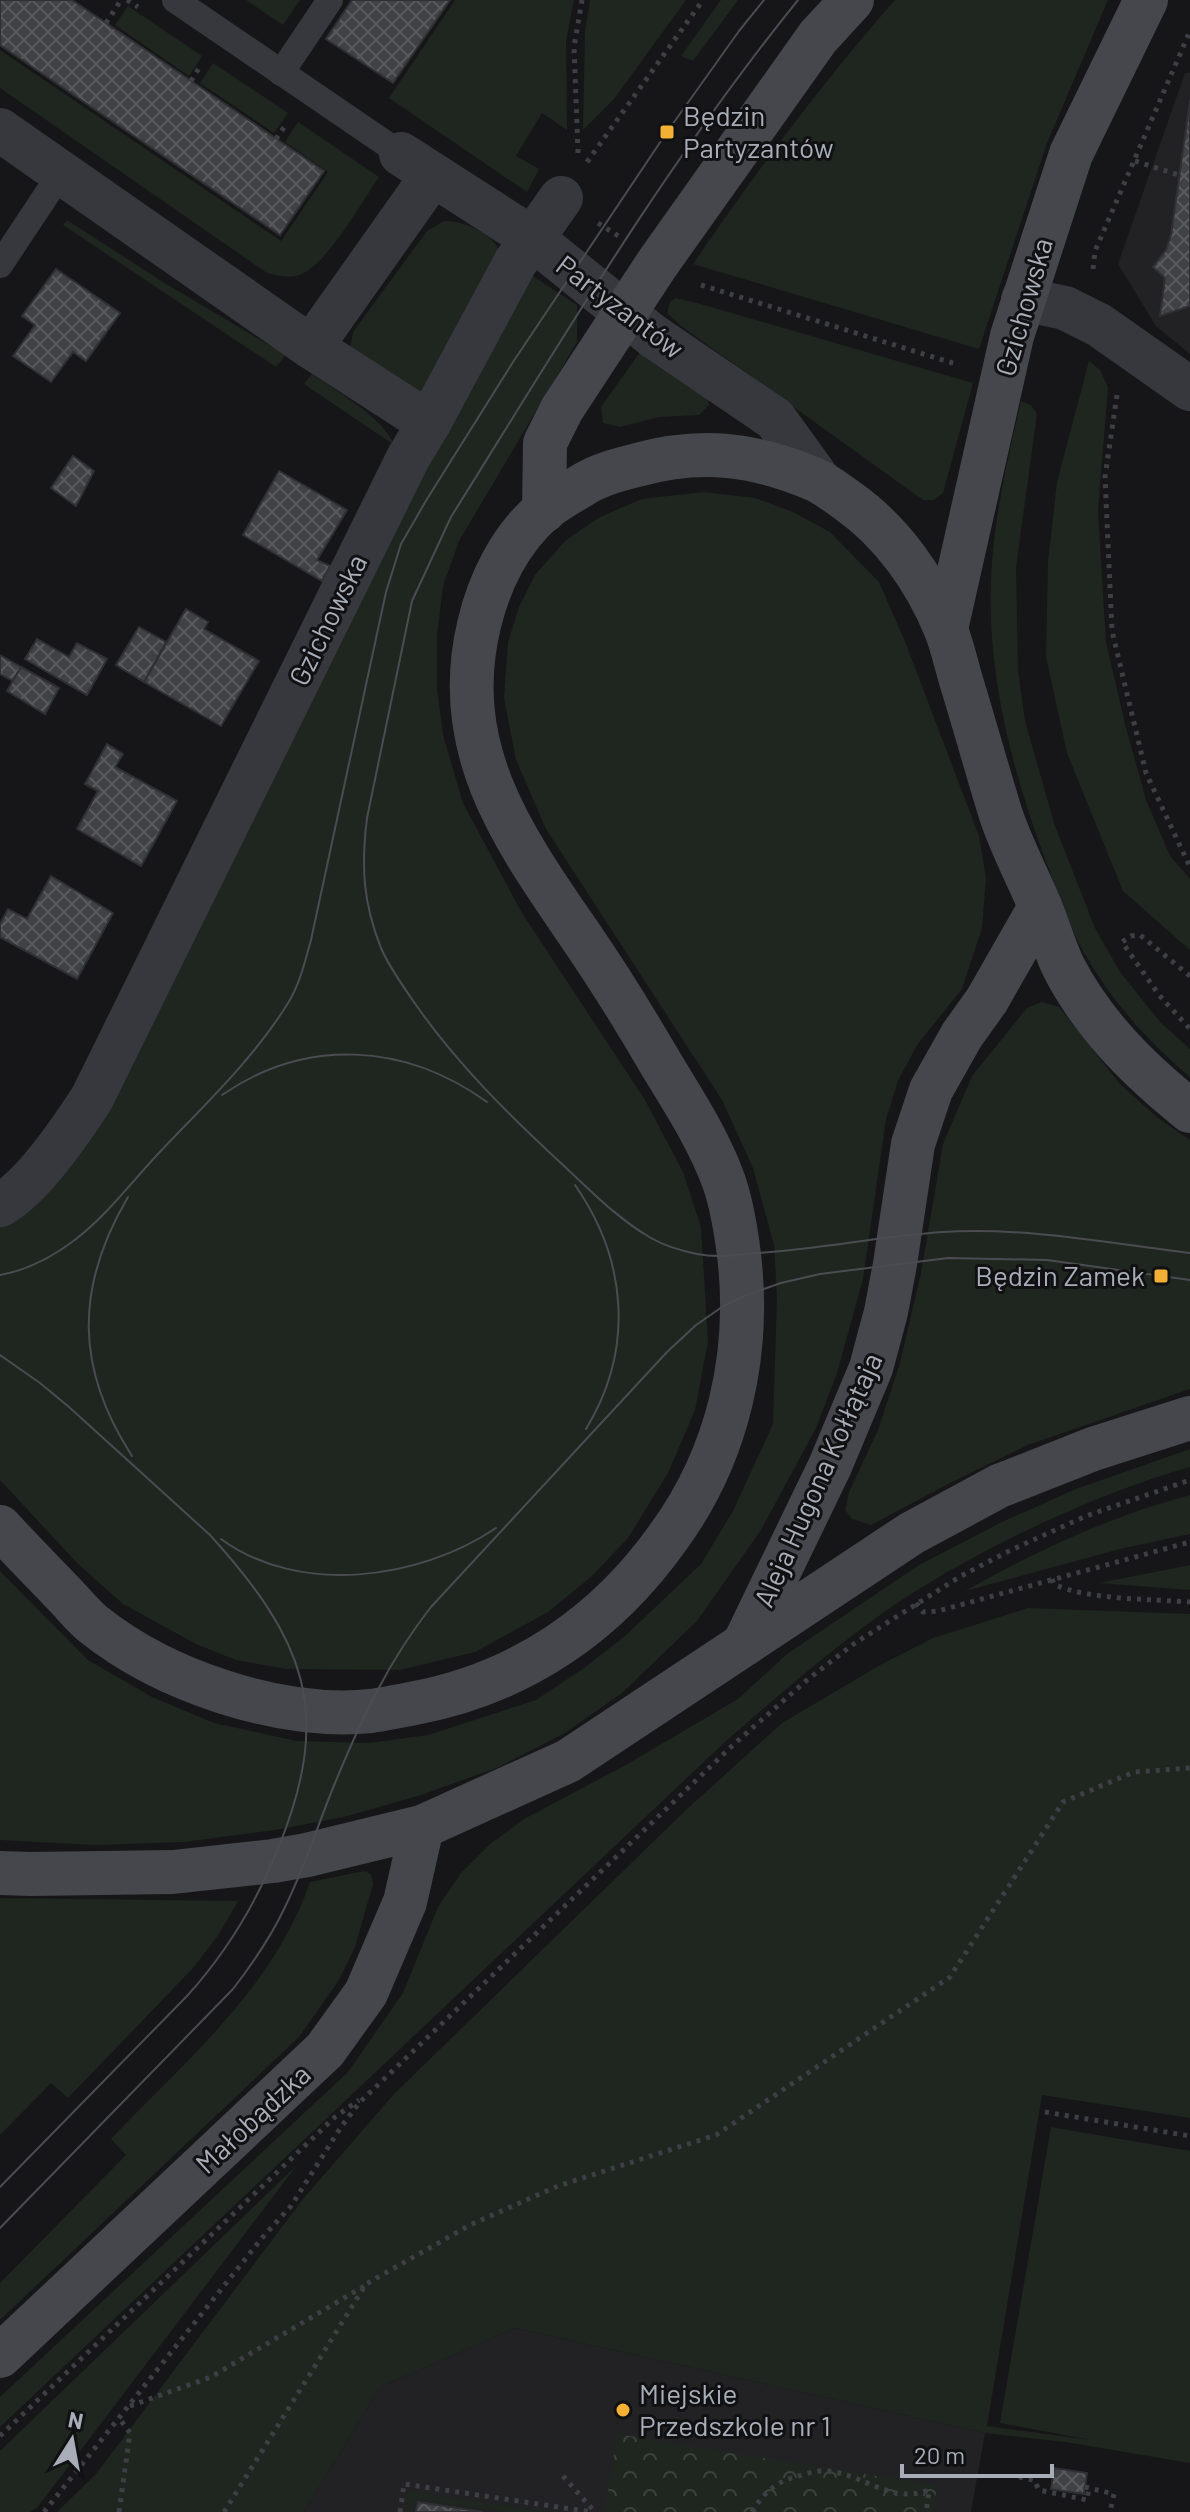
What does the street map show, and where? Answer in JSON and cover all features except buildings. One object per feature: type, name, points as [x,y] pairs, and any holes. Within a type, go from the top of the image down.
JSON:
[{"type":"main road","points":[[544,511],[545,443],[562,409],[657,264],[818,37],[852,0]]},
{"type":"main road","name":"Gzichowska","points":[[946,629],[1023,299],[1071,154],[1146,0]]},
{"type":"main road","points":[[0,1527],[92,1623],[157,1665],[227,1694],[307,1710],[367,1711],[465,1691],[509,1675],[558,1644],[594,1618],[631,1584],[674,1531],[697,1494],[730,1410],[743,1332],[744,1296],[726,1186],[696,1120],[610,979],[532,865],[503,816],[484,766],[474,720],[471,685],[473,648],[483,606],[497,571],[517,540],[544,511],[592,479],[661,458],[700,453],[735,456],[819,480],[870,516],[921,581],[946,629],[1004,824],[1063,965],[1100,1026],[1150,1078],[1190,1111]]},
{"type":"main road","name":"Aleja Hugona Kołłątaja","points":[[743,1646],[830,1466],[871,1368],[886,1312],[913,1144],[931,1090],[1040,907]]},
{"type":"main road","name":"Aleja Hugona Kołłątaja","points":[[743,1646],[912,1533],[999,1486],[1093,1449],[1190,1418]]},
{"type":"main road","points":[[0,1873],[173,1872],[253,1864],[307,1855],[422,1827],[568,1761],[743,1646]]},
{"type":"main road","name":"Małobądzka","points":[[0,2356],[325,2050],[366,1993],[405,1902],[422,1827]]},
{"type":"street","points":[[0,130],[311,347],[429,423]]},
{"type":"street","name":"Partyzantów","points":[[416,165],[533,239],[653,336],[775,419],[819,480]]},
{"type":"street","points":[[311,347],[416,165]]},
{"type":"street","name":"Gzichowska","points":[[0,1205],[8,1201],[68,1135],[92,1098],[408,458],[515,263],[570,186]]},
{"type":"street","points":[[1023,299],[1065,308],[1099,325],[1190,389]]},
{"type":"lane","points":[[175,0],[416,165]]},
{"type":"lane","points":[[281,73],[330,0]]},
{"type":"lane","points":[[0,265],[61,173]]},
{"type":"path","points":[[106,23],[121,0]]},
{"type":"path","points":[[578,158],[574,47],[582,0]]},
{"type":"path","points":[[570,186],[703,0]]},
{"type":"path","points":[[1084,317],[1092,285],[1095,251],[1190,31]]},
{"type":"path","points":[[1135,161],[1179,175]]},
{"type":"path","points":[[695,284],[972,369]]},
{"type":"path","points":[[1118,390],[1105,477],[1112,631],[1146,773],[1190,867]]},
{"type":"path","points":[[1190,976],[1140,935],[1122,942],[1159,995],[1190,1029]]},
{"type":"path","points":[[44,2512],[262,2238],[291,2206],[341,2127],[370,2092],[743,1736],[831,1661],[916,1603],[985,1563],[1049,1531],[1190,1480]]},
{"type":"path","points":[[916,1603],[923,1612],[938,1611],[1190,1542]]},
{"type":"path","points":[[1052,1579],[1059,1587],[1079,1591],[1190,1602]]},
{"type":"path","points":[[128,2406],[211,2377],[470,2225],[558,2186],[716,2135],[950,1977],[1063,1802],[1134,1772],[1190,1768]]},
{"type":"path","points":[[0,2436],[335,2117],[370,2092]]},
{"type":"path","points":[[1045,2112],[1190,2136]]},
{"type":"path","points":[[224,2512],[366,2284]]},
{"type":"path","points":[[119,2418],[130,2433],[119,2512]]},
{"type":"path","points":[[752,2512],[777,2483],[822,2471],[852,2478],[893,2494],[914,2496],[929,2490],[926,2512]]},
{"type":"path","points":[[563,2476],[593,2512]]},
{"type":"path","points":[[1019,2477],[1034,2480],[1039,2490],[1087,2500],[1087,2488],[1114,2494],[1110,2512]]},
{"type":"path","points":[[400,2512],[404,2484],[593,2512]]},
{"type":"shaded area","points":[[1185,73],[1190,73],[1190,354],[1156,326],[1118,264]]},
{"type":"shaded area","name":"Miejskie Przedszkole nr 1","points":[[515,2328],[985,2433],[971,2512],[304,2512],[380,2387]]},
{"type":"green space","points":[[246,0],[300,0],[283,25]]},
{"type":"green space","points":[[455,0],[574,0],[566,41],[567,130],[542,113],[516,156],[539,169],[527,192],[389,98]]},
{"type":"green space","points":[[590,0],[686,0],[614,99],[583,130],[585,31]]},
{"type":"green space","points":[[721,0],[738,0],[693,61],[681,56]]},
{"type":"green space","points":[[895,0],[1108,0],[1047,143],[979,349],[693,264],[790,129]]},
{"type":"green space","points":[[128,6],[202,56],[189,76],[115,25]]},
{"type":"green space","points":[[0,50],[281,241],[328,172],[285,142],[298,122],[379,177],[332,247],[309,270],[291,276],[267,273],[0,88]]},
{"type":"green space","points":[[213,63],[288,113],[274,133],[200,83]]},
{"type":"green space","points":[[67,220],[163,282],[286,355],[276,367],[63,225]]},
{"type":"green space","points":[[444,221],[461,223],[485,234],[501,254],[429,399],[350,349],[353,332],[427,231]]},
{"type":"green space","points":[[525,271],[577,305],[577,342],[459,541],[443,586],[437,636],[437,688],[443,735],[463,803],[522,913],[645,1100],[683,1172],[701,1227],[708,1342],[695,1410],[668,1473],[628,1538],[591,1577],[548,1612],[475,1652],[400,1670],[286,1669],[236,1660],[196,1644],[123,1604],[78,1564],[0,1480],[0,1218],[26,1201]]},
{"type":"green space","points":[[675,298],[973,383],[943,493],[934,500],[923,500],[681,326],[667,313],[670,302]]},
{"type":"green space","points":[[643,348],[706,393],[709,405],[699,415],[659,417],[620,427],[603,423],[601,407]]},
{"type":"green space","points":[[1089,361],[1100,370],[1108,387],[1098,511],[1106,642],[1146,800],[1170,856],[1190,879],[1190,950],[1123,891],[1067,753],[1046,657],[1048,562],[1057,482]]},
{"type":"green space","points":[[312,374],[370,415],[394,445],[304,384]]},
{"type":"green space","points":[[1021,401],[1031,405],[1037,414],[1016,567],[1018,670],[1025,721],[1055,826],[1095,928],[1120,972],[1161,1023],[1190,1049],[1190,1077],[1132,1020],[1106,988],[1084,953],[1047,864],[1012,754],[996,678],[991,601],[997,521]]},
{"type":"green space","points":[[703,492],[755,498],[793,512],[830,532],[879,582],[906,644],[979,836],[986,878],[982,928],[962,989],[917,1045],[898,1081],[886,1119],[863,1279],[837,1373],[816,1428],[761,1530],[697,1621],[622,1693],[565,1733],[499,1767],[421,1795],[344,1817],[275,1830],[184,1842],[95,1845],[0,1840],[0,1571],[88,1660],[152,1697],[214,1723],[297,1741],[369,1743],[428,1735],[536,1700],[625,1636],[701,1564],[733,1511],[773,1424],[777,1296],[774,1245],[753,1168],[722,1100],[546,829],[516,760],[504,698],[508,642],[519,607],[535,575],[566,540],[600,517],[642,499]]},
{"type":"green space","points":[[1042,1002],[1059,1007],[1120,1084],[1158,1118],[1190,1140],[1190,1389],[1028,1445],[871,1525],[852,1519],[845,1510],[849,1492],[878,1430],[900,1363],[921,1273],[943,1144],[972,1076],[1027,1008]]},
{"type":"green space","points":[[1190,1449],[1190,1467],[1113,1493],[1033,1527],[920,1588],[845,1641],[726,1741],[0,2427],[0,2397],[348,2072],[403,1993],[438,1907],[461,1873],[489,1845],[524,1819],[624,1766],[738,1699],[787,1654],[919,1565],[1004,1521],[1076,1489]]},
{"type":"green space","points":[[1190,1495],[1190,1534],[1120,1549],[965,1591],[1074,1536]]},
{"type":"green space","points":[[1190,1565],[1190,1590],[1099,1583]]},
{"type":"green space","points":[[1028,1608],[1190,1614],[1190,2118],[1042,2095],[987,2426],[1091,2440],[1000,2423],[1051,2127],[1190,2151],[1190,2463],[1065,2442],[985,2433],[515,2328],[380,2387],[304,2512],[57,2512],[96,2474],[303,2199],[394,2094],[686,1810],[782,1723],[933,1638]]},
{"type":"green space","points":[[364,1871],[371,1874],[373,1884],[355,1947],[339,1980],[299,2037],[0,2320],[0,2283],[126,2155],[111,2139],[198,2051],[251,1989],[294,1920],[310,1882]]},
{"type":"green space","points":[[0,1898],[238,1901],[219,1934],[193,1968],[68,2098],[51,2083],[0,2135]]},
{"type":"green space","points":[[297,2165],[37,2508],[30,2512],[0,2512],[0,2451]]},
{"type":"green space","points":[[617,2434],[937,2486],[933,2512],[605,2512]]},
{"type":"green space","points":[[409,2491],[545,2512],[502,2512],[415,2499],[413,2512],[406,2512]]},
{"type":"tram line","points":[[0,1275],[21,1270],[50,1257],[98,1220],[243,1063],[288,1003],[299,980],[311,940],[386,592],[401,544],[513,362],[667,132],[764,0]]},
{"type":"tram line","points":[[798,0],[704,124],[617,253],[451,517],[412,601],[367,818],[365,884],[375,931],[389,963],[416,1005],[485,1089],[605,1204],[627,1222],[668,1246],[697,1254],[727,1256],[920,1234],[974,1231],[1067,1237],[1190,1253]]},
{"type":"tram line","points":[[222,1095],[254,1076],[287,1063],[321,1056],[355,1055],[389,1059],[423,1068],[456,1082],[487,1102]]},
{"type":"tram line","points":[[575,1185],[593,1214],[606,1244],[618,1306],[618,1337],[612,1368],[586,1429]]},
{"type":"tram line","points":[[128,1197],[98,1263],[91,1295],[89,1327],[92,1359],[100,1391],[113,1423],[132,1456]]},
{"type":"tram line","points":[[0,2228],[233,1989],[280,1918],[366,1714],[389,1669],[416,1627],[431,1607],[667,1352],[696,1325],[744,1296],[781,1283],[820,1274],[948,1258],[1047,1260],[1190,1280]]},
{"type":"tram line","points":[[0,1355],[69,1407],[210,1535],[268,1608],[288,1643],[300,1678],[306,1715],[305,1755],[296,1798],[270,1867],[228,1944],[187,1996],[0,2187]]},
{"type":"tram line","points":[[221,1539],[252,1557],[286,1569],[322,1574],[359,1574],[432,1560],[496,1528]]},
{"type":"place","name":"Będzin Partyzantów","points":[[667,132]]},
{"type":"place","name":"Będzin Zamek","points":[[1161,1276]]},
{"type":"place","name":"Miejskie Przedszkole nr 1","points":[[623,2410]]}]
